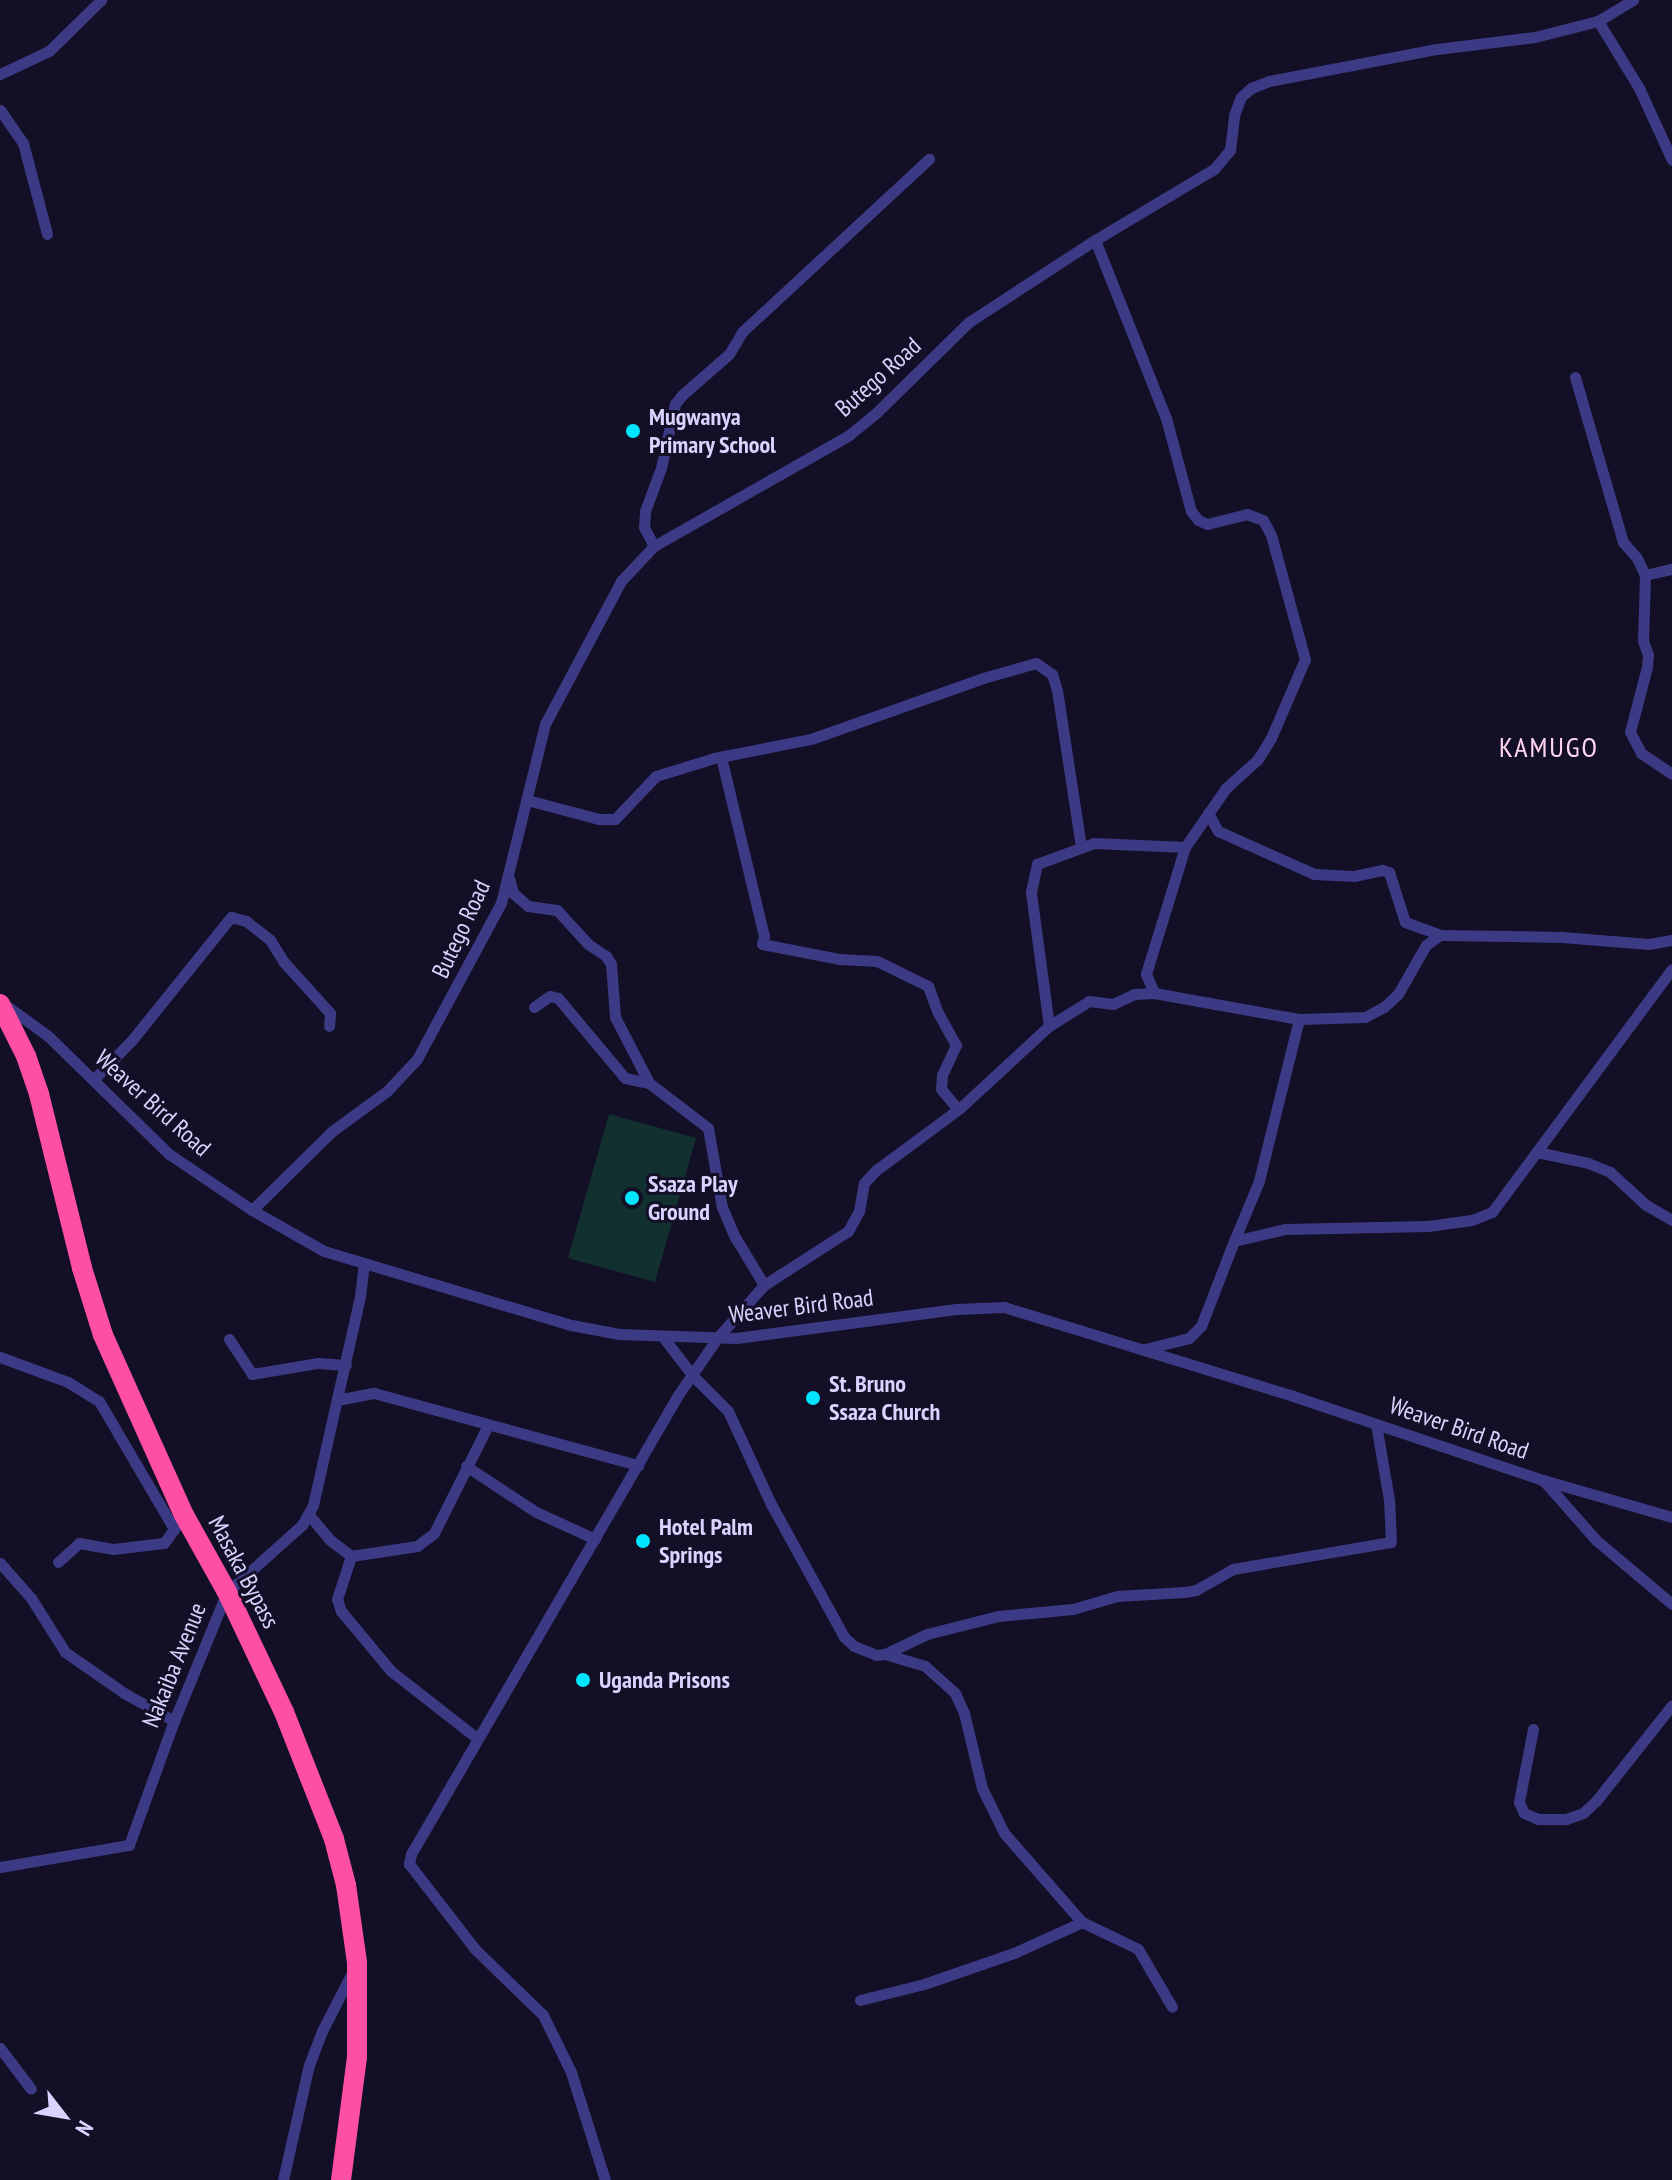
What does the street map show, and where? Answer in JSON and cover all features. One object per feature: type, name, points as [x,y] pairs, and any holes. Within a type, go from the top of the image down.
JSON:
[{"type":"highway","name":"Masaka Bypass","points":[[0,1003],[26,1056],[39,1094],[82,1268],[103,1335],[179,1522],[227,1592],[284,1712],[334,1839],[346,1885],[357,1962],[357,2057],[341,2180]]},
{"type":"street","points":[[0,74],[49,51],[101,0]]},
{"type":"street","name":"Butego Road","points":[[252,1210],[331,1132],[405,1075],[451,1001],[501,903],[538,743],[550,712],[621,581],[654,546],[849,435],[877,412],[969,322],[1095,240],[1214,169],[1230,150],[1234,115],[1241,97],[1251,88],[1269,81],[1437,49],[1535,37],[1598,21],[1633,0]]},
{"type":"street","points":[[1598,21],[1639,88],[1672,160]]},
{"type":"street","points":[[0,110],[23,143],[47,234]]},
{"type":"street","points":[[654,546],[644,527],[645,511],[661,468],[675,404],[729,354],[742,332],[929,159]]},
{"type":"street","points":[[1095,240],[1166,418],[1191,511],[1198,520],[1207,524],[1247,514],[1263,520],[1271,535],[1304,647],[1303,670],[1271,738],[1257,760],[1226,788],[1185,847],[1146,974],[1134,994]]},
{"type":"street","points":[[1575,377],[1623,542],[1637,558],[1645,575],[1643,641],[1647,667],[1630,732],[1641,753],[1672,774]]},
{"type":"street","points":[[1645,575],[1672,569]]},
{"type":"street","points":[[527,800],[569,813],[615,819],[656,776],[721,757],[811,739],[983,678],[1036,663],[1052,674],[1057,690],[1081,846]]},
{"type":"street","points":[[721,757],[764,936],[762,944],[839,959],[877,961],[928,986],[937,1011],[956,1045],[942,1075],[941,1089],[958,1109]]},
{"type":"street","points":[[1208,813],[1218,831]]},
{"type":"street","points":[[1195,833],[1218,831],[1322,876],[1389,872],[1405,922],[1440,935],[1562,937],[1649,944],[1672,940]]},
{"type":"street","points":[[1049,1026],[1037,958],[1032,876],[1037,864],[1081,846],[1185,847]]},
{"type":"street","points":[[509,877],[513,893],[528,906],[557,910],[588,944],[606,956],[611,964],[615,1017],[649,1083]]},
{"type":"street","points":[[93,1080],[132,1040],[231,917],[246,921],[270,940],[283,961],[330,1013],[329,1026]]},
{"type":"street","points":[[605,2180],[571,2072],[543,2015],[475,1949],[409,1864],[411,1854],[678,1395],[718,1337],[764,1285],[848,1231],[859,1211],[864,1183],[958,1109],[1049,1026],[1089,1001],[1113,1004],[1134,994],[1154,993],[1299,1019],[1365,1017],[1384,1007],[1398,994],[1426,945],[1440,935]]},
{"type":"street","points":[[1234,1241],[1285,1229],[1414,1227],[1472,1220],[1492,1212],[1672,969]]},
{"type":"street","points":[[1146,974],[1154,993]]},
{"type":"street","points":[[534,1007],[550,996],[558,998],[625,1078],[649,1083],[699,1119],[712,1133],[716,1186],[722,1207],[735,1237],[764,1285]]},
{"type":"street","name":"Weaver Bird Road","points":[[0,1003],[33,1022],[169,1154],[252,1210],[324,1251],[571,1325],[663,1337],[718,1337],[956,1309],[1004,1307],[1543,1480],[1672,1517]]},
{"type":"street","points":[[1141,1349],[1189,1338],[1201,1326],[1259,1181],[1299,1019]]},
{"type":"street","points":[[1537,1152],[1588,1163],[1610,1172],[1646,1205],[1672,1220]]},
{"type":"street","points":[[364,1263],[346,1365],[309,1515],[330,1540],[351,1556],[417,1546],[434,1533],[487,1427]]},
{"type":"street","points":[[663,1337],[693,1376],[728,1411],[771,1504],[844,1637],[866,1652],[885,1654],[925,1666],[955,1693],[964,1713],[982,1788],[998,1823],[1017,1851],[1082,1922],[1138,1949],[1172,2007]]},
{"type":"street","points":[[229,1339],[252,1374],[318,1363],[346,1365]]},
{"type":"street","points":[[0,1357],[68,1382],[99,1401],[179,1522],[164,1543],[113,1549],[74,1544],[58,1562]]},
{"type":"street","points":[[337,1400],[374,1393],[487,1427],[638,1465]]},
{"type":"street","points":[[885,1654],[927,1634],[998,1616],[1073,1609],[1117,1596],[1196,1590],[1233,1569],[1391,1542],[1389,1500],[1376,1424]]},
{"type":"street","points":[[466,1466],[536,1512],[595,1539]]},
{"type":"street","points":[[1543,1480],[1596,1540],[1672,1604]]},
{"type":"street","name":"Nakaiba Avenue","points":[[0,1867],[129,1845],[174,1721],[227,1592],[302,1525],[309,1515]]},
{"type":"street","points":[[351,1556],[337,1599],[341,1611],[391,1671],[478,1739]]},
{"type":"street","points":[[0,1563],[31,1598],[65,1652],[124,1693],[174,1721]]},
{"type":"street","points":[[1533,1729],[1519,1802],[1524,1813],[1538,1819],[1566,1819],[1583,1813],[1596,1801],[1672,1705]]},
{"type":"street","points":[[860,2000],[924,1984],[1014,1953],[1082,1922]]},
{"type":"street","points":[[283,2180],[309,2065],[322,2031],[357,1962]]},
{"type":"street","points":[[0,2048],[31,2089]]},
{"type":"green space","name":"Ssaza Play Ground","points":[[609,1114],[696,1138],[655,1282],[568,1258]]},
{"type":"place","name":"Mugwanya Primary School","points":[[633,431]]},
{"type":"place","name":"Ssaza Play Ground","points":[[632,1198]]},
{"type":"place","name":"St. Bruno Ssaza Church","points":[[813,1398]]},
{"type":"place","name":"Hotel Palm Springs","points":[[643,1541]]},
{"type":"place","name":"Uganda Prisons","points":[[583,1680]]},
{"type":"district","name":"KAMUGO","points":[[1549,747]]}]
